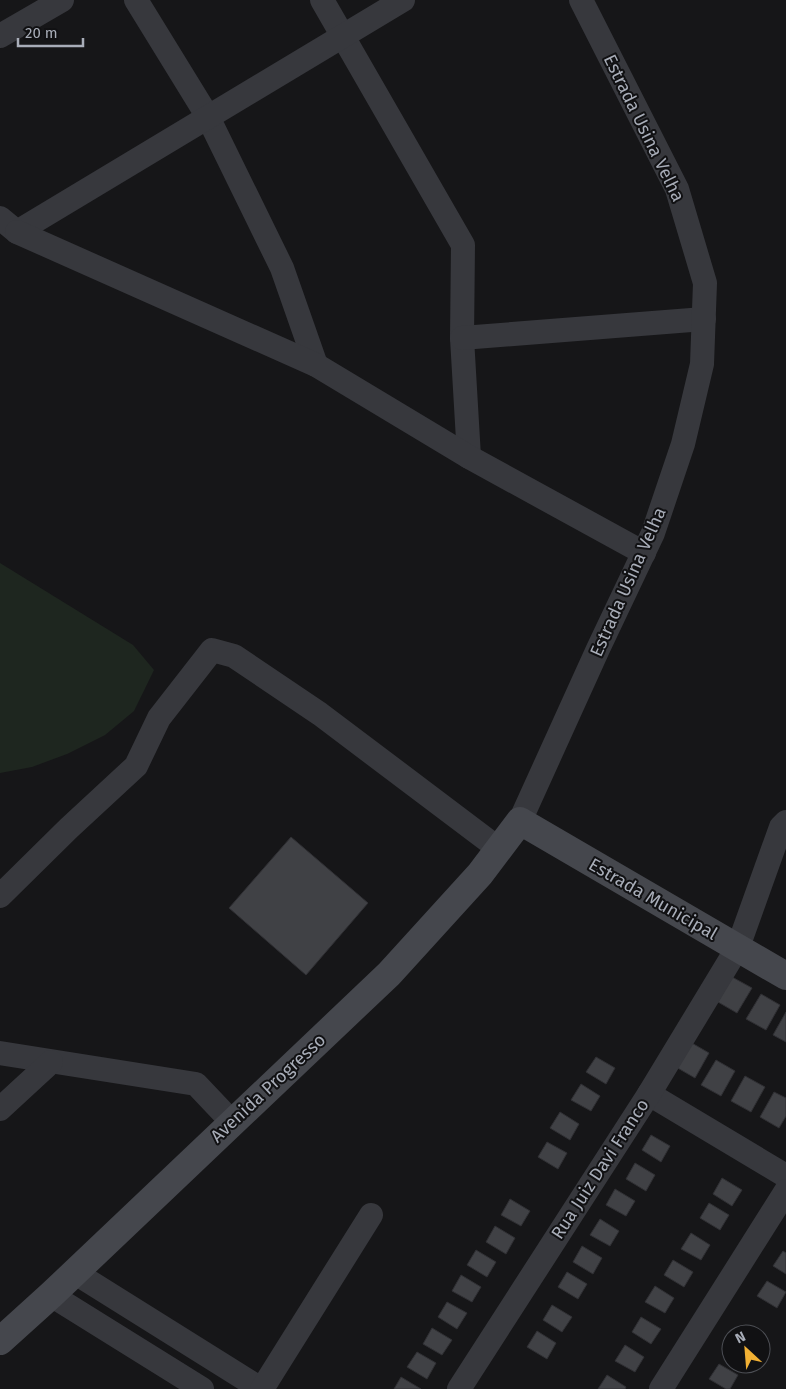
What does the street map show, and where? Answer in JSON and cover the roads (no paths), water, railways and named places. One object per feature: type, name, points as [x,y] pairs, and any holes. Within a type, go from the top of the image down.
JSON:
[{"type":"street","points":[[0,36],[62,0]]},
{"type":"street","points":[[136,0],[208,117],[282,268],[316,365]]},
{"type":"street","points":[[322,0],[463,245],[462,338],[469,457]]},
{"type":"street","points":[[9,225],[208,117],[403,0]]},
{"type":"street","name":"Estrada Usina Velha","points":[[520,821],[653,533],[684,444],[702,364],[705,283],[677,189],[581,0]]},
{"type":"street","points":[[9,225],[316,365],[469,457],[644,553]]},
{"type":"street","points":[[462,338],[704,319]]},
{"type":"street","points":[[0,896],[136,766],[159,718],[212,650],[234,656],[320,714],[499,849]]},
{"type":"street","name":"Avenida Progresso","points":[[0,1341],[51,1295],[389,974],[480,874],[520,821]]},
{"type":"street","name":"Estrada Municipal","points":[[520,821],[786,976]]},
{"type":"street","name":"Rua Juiz Davi Franco","points":[[459,1389],[649,1094],[738,947],[781,827],[786,822]]},
{"type":"street","points":[[0,1053],[196,1084],[232,1122]]},
{"type":"street","points":[[0,1109],[51,1062]]},
{"type":"street","points":[[649,1094],[786,1176]]},
{"type":"street","points":[[661,1389],[786,1191]]},
{"type":"street","points":[[74,1272],[262,1389],[370,1215]]},
{"type":"street","points":[[51,1295],[202,1389]]}]
